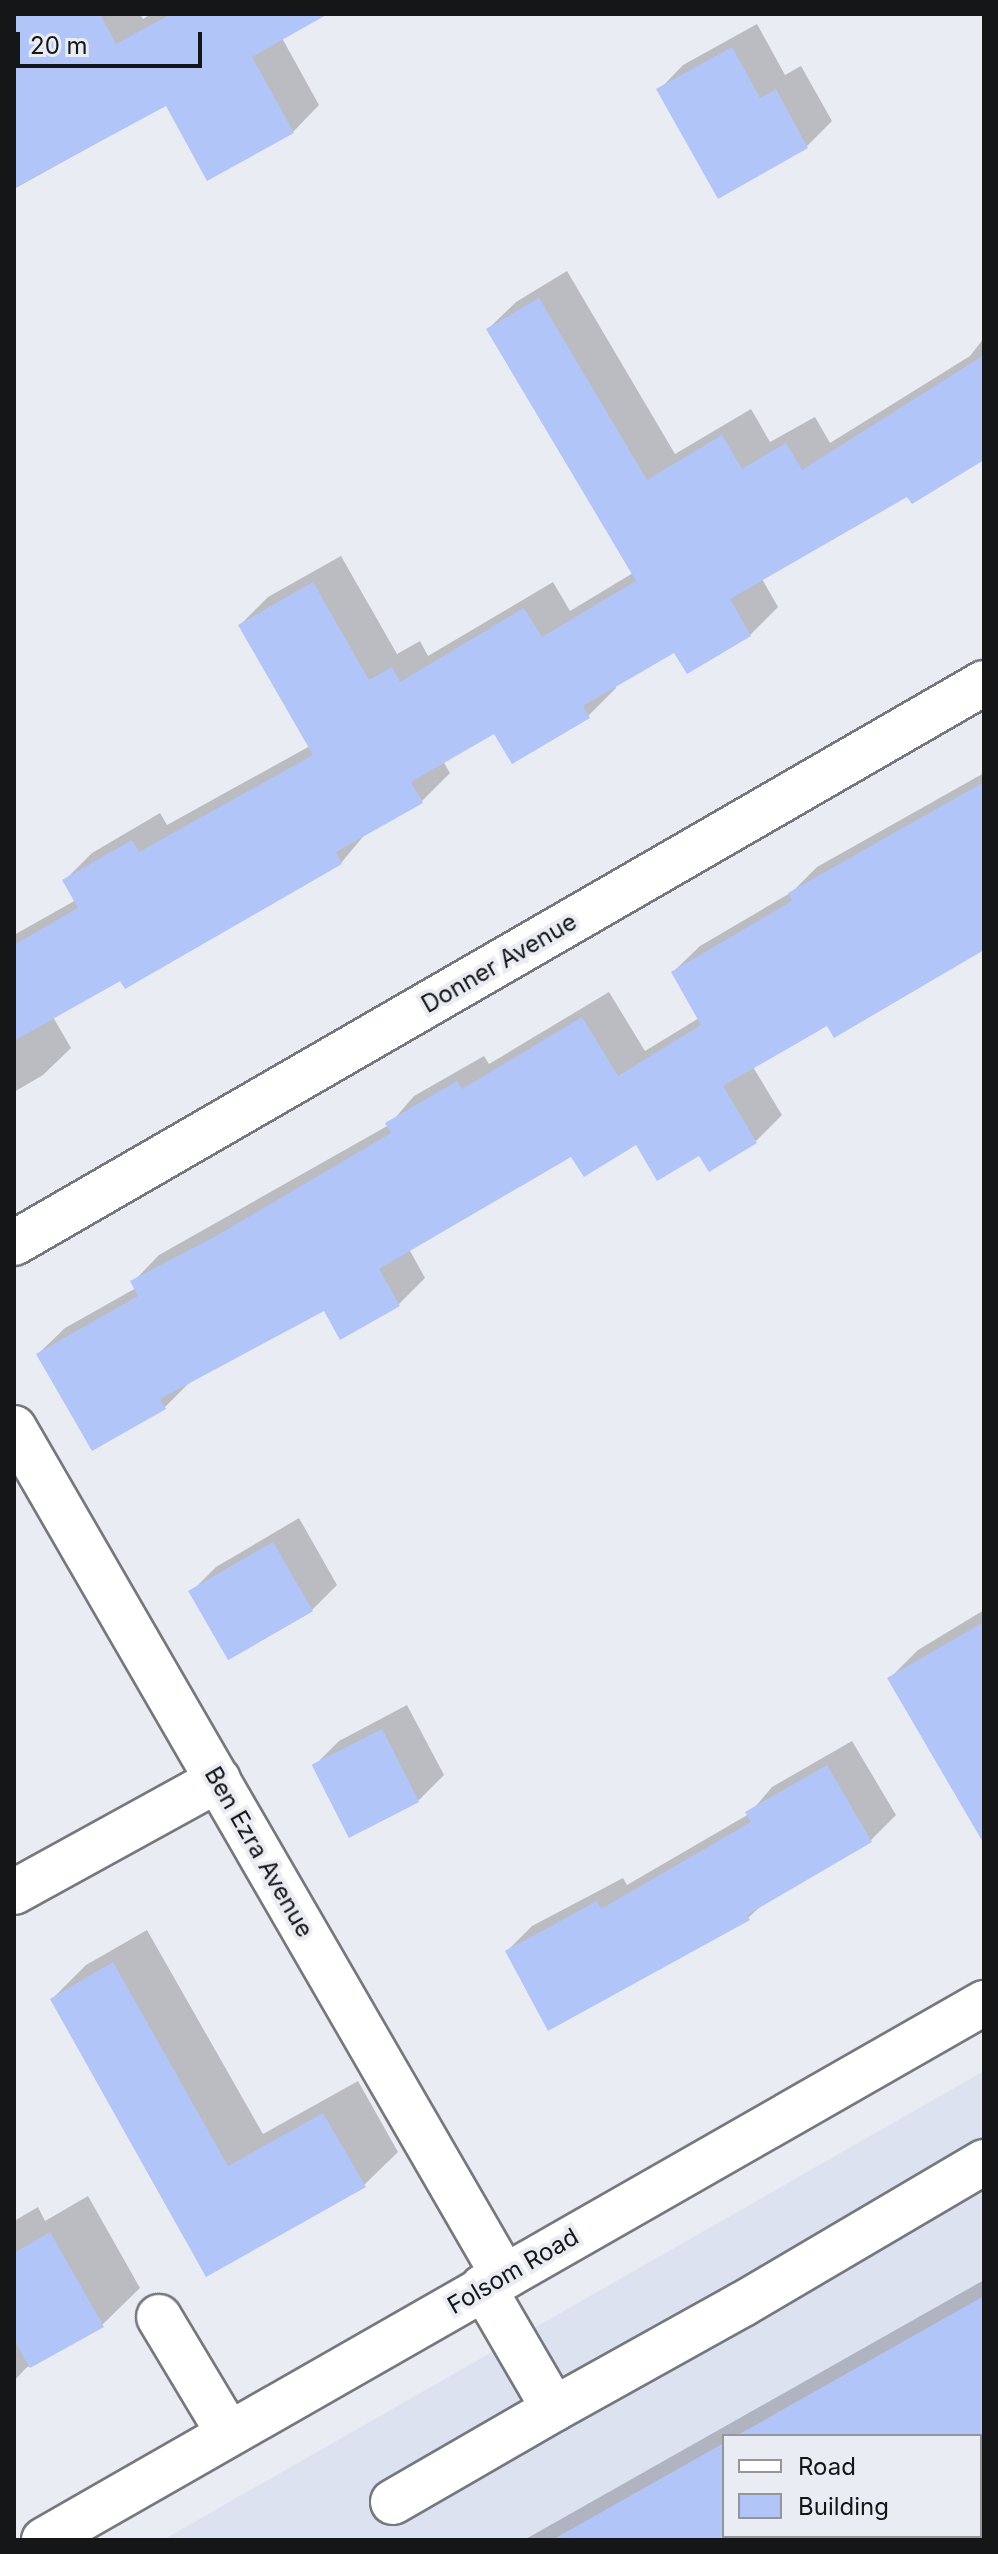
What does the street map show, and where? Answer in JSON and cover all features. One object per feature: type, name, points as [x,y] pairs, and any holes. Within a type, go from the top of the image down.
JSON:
[{"type":"street","name":"Donner Avenue","points":[[14,1243],[984,683]]},
{"type":"street","name":"Ben Ezra Avenue","points":[[14,1428],[218,1780],[494,2282],[554,2409]]},
{"type":"street","points":[[14,1892],[218,1780]]},
{"type":"street","name":"Folsom Road","points":[[44,2540],[984,2003]]},
{"type":"street","points":[[393,2502],[743,2304],[984,2162]]},
{"type":"street","points":[[159,2317],[229,2434]]},
{"type":"shaded area","points":[[984,2071],[984,2540],[163,2540]]},
{"type":"building","points":[[14,14],[100,14],[116,44],[171,14],[328,14],[252,57],[294,133],[207,181],[166,106],[14,188]]},
{"type":"building","points":[[732,47],[760,98],[776,89],[808,148],[718,199],[656,89]]},
{"type":"building","points":[[539,298],[647,480],[722,435],[742,469],[786,443],[802,470],[984,355],[984,460],[912,504],[907,497],[730,599],[751,636],[687,674],[674,653],[583,706],[590,718],[512,764],[494,734],[411,782],[423,803],[336,852],[342,864],[125,989],[120,981],[14,1041],[14,945],[78,908],[62,880],[132,840],[139,852],[313,755],[238,625],[313,582],[369,680],[392,667],[400,682],[524,608],[542,637],[636,581],[486,329]]},
{"type":"building","points":[[984,782],[984,950],[834,1038],[827,1026],[723,1086],[757,1143],[709,1172],[699,1156],[657,1181],[636,1145],[584,1177],[571,1157],[379,1269],[400,1306],[340,1340],[324,1311],[160,1399],[166,1409],[92,1451],[36,1354],[138,1296],[130,1281],[216,1236],[391,1133],[385,1123],[457,1081],[462,1089],[582,1017],[618,1076],[701,1025],[671,972],[792,901],[788,893]]},
{"type":"building","points":[[273,1542],[313,1611],[228,1660],[188,1591]]},
{"type":"building","points":[[984,1622],[984,1844],[887,1678]]},
{"type":"building","points":[[382,1729],[419,1802],[349,1838],[312,1765]]},
{"type":"building","points":[[827,1765],[872,1842],[747,1915],[750,1920],[548,2031],[505,1951],[597,1901],[601,1909],[751,1822],[745,1812]]},
{"type":"building","points":[[113,1962],[228,2166],[323,2113],[366,2187],[206,2277],[50,1999]]},
{"type":"building","points":[[50,2232],[104,2327],[30,2368],[14,2340],[14,2253]]},
{"type":"building","points":[[984,2296],[984,2436],[740,2434]]},
{"type":"building","points":[[722,2444],[724,2540],[552,2540]]}]
